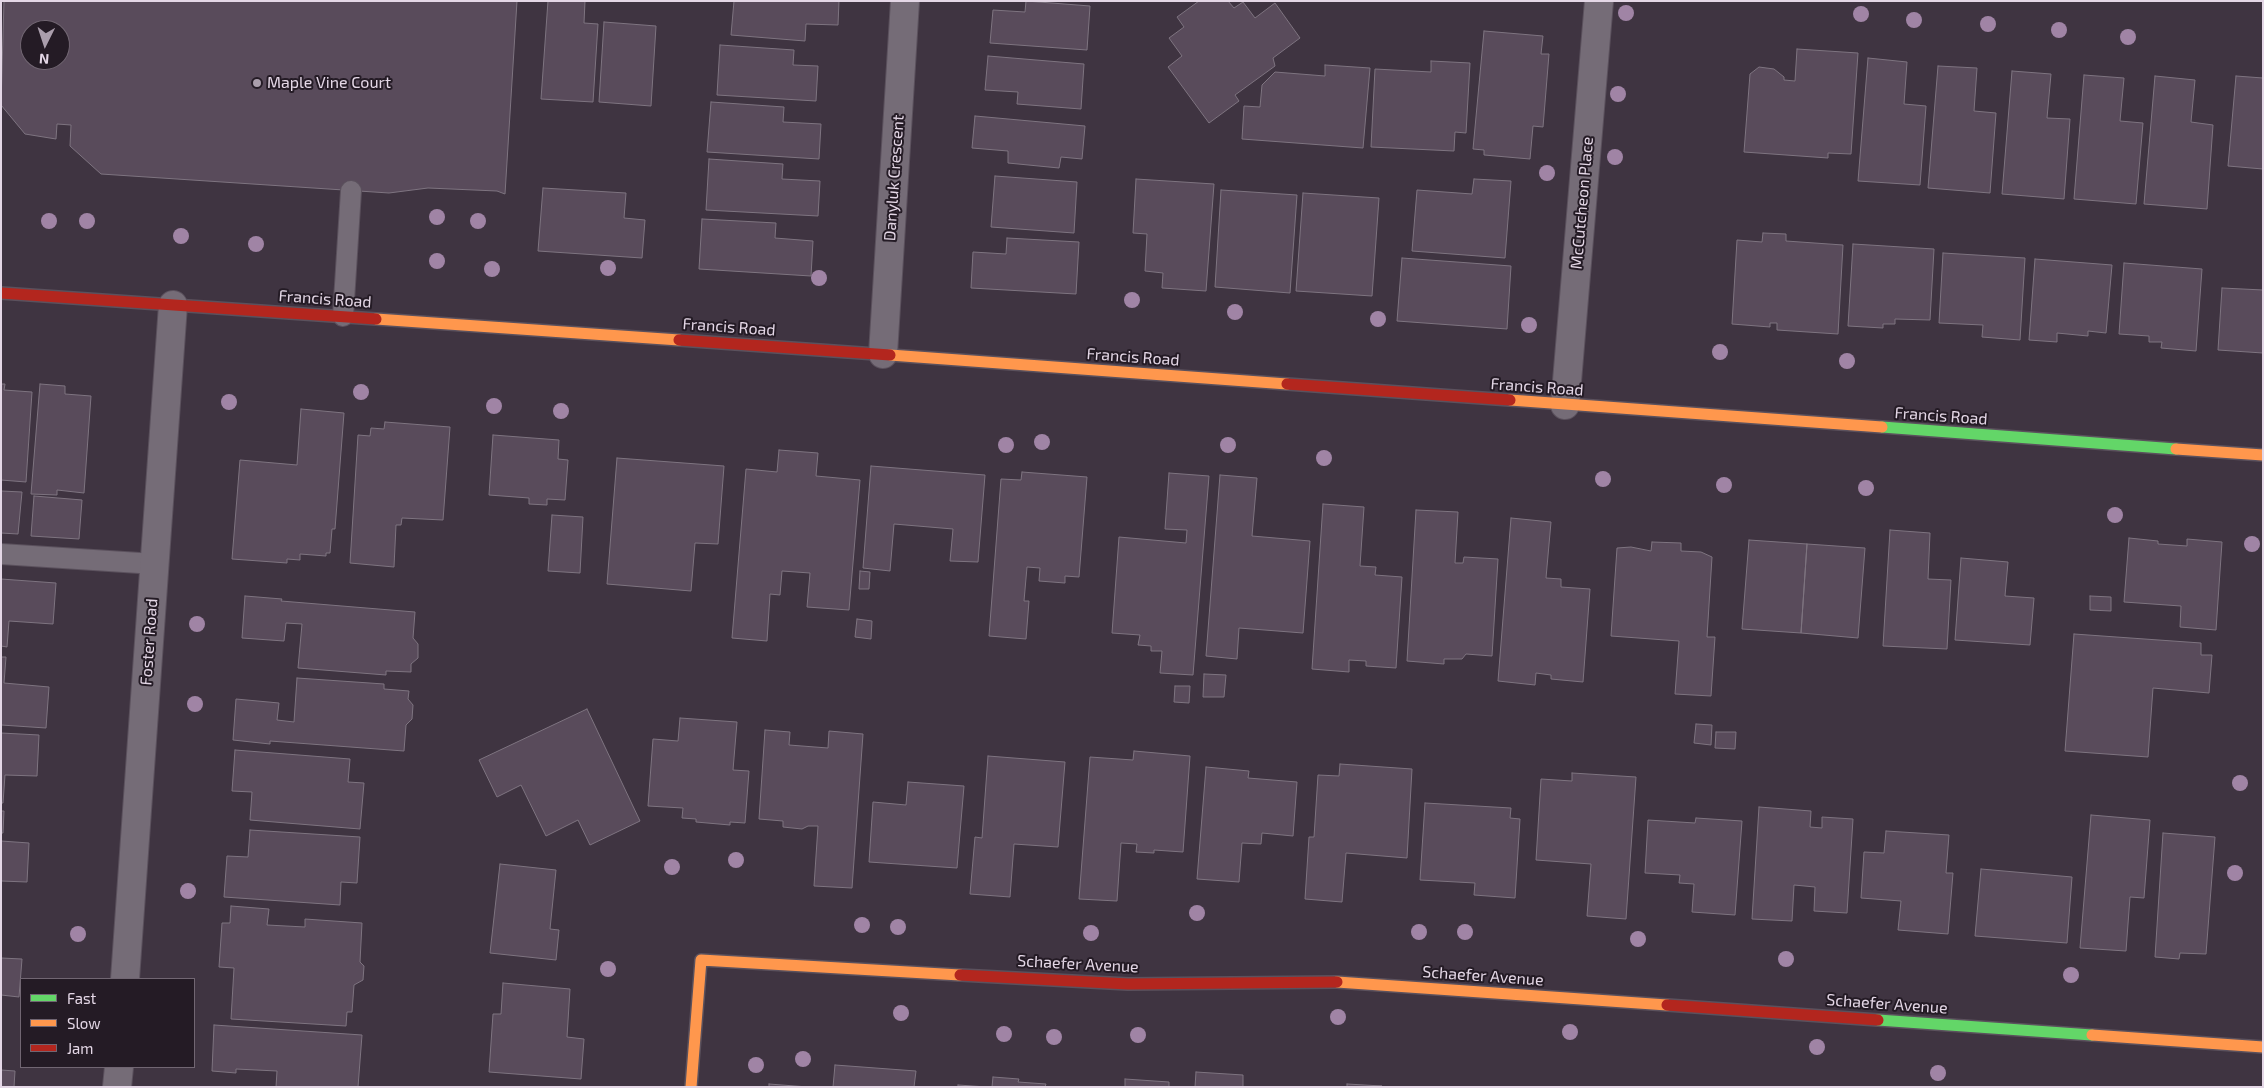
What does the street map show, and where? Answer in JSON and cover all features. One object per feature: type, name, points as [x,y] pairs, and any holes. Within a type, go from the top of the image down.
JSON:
[{"type":"street","name":"Danyluk Crescent","points":[[883,354],[905,1]]},
{"type":"street","name":"McCutcheon Place","points":[[1565,405],[1599,1]]},
{"type":"street","name":"Francis Road","points":[[1,293],[883,354],[2263,455]]},
{"type":"street","name":"Foster Road","points":[[125,978],[173,305]]},
{"type":"street","name":"Schaefer Avenue","points":[[691,1087],[701,960],[1128,984],[1323,981],[2263,1047]]},
{"type":"street","points":[[117,1087],[119,1068]]},
{"type":"lane","points":[[342,316],[351,191]]},
{"type":"lane","points":[[1,554],[155,564]]},
{"type":"building","name":"Maple Vine Court","points":[[4,1],[517,1],[505,194],[497,191],[428,188],[389,193],[101,174],[70,146],[71,125],[57,124],[56,139],[25,134],[1,105]]},
{"type":"building","points":[[548,1],[585,1],[584,23],[598,24],[593,102],[541,99]]},
{"type":"building","points":[[734,1],[839,1],[838,25],[806,24],[805,41],[731,35]]},
{"type":"building","points":[[1026,1],[1090,6],[1087,50],[990,43],[993,10],[1025,12]]},
{"type":"building","points":[[1199,1],[1228,1],[1234,8],[1243,2],[1255,18],[1275,3],[1300,38],[1273,58],[1275,66],[1235,95],[1239,101],[1209,123],[1168,67],[1182,56],[1169,38],[1184,27],[1177,17]]},
{"type":"building","points":[[604,22],[656,26],[651,106],[599,102]]},
{"type":"building","points":[[1484,31],[1543,36],[1541,54],[1549,54],[1543,127],[1533,126],[1530,159],[1484,155],[1484,150],[1473,149]]},
{"type":"building","points":[[720,45],[794,50],[793,65],[818,66],[816,101],[717,95]]},
{"type":"building","points":[[1797,49],[1858,53],[1851,154],[1828,153],[1828,158],[1744,152],[1750,74],[1759,67],[1774,69],[1784,77],[1784,80],[1795,81]]},
{"type":"building","points":[[988,56],[1084,64],[1081,109],[1017,104],[1018,92],[985,90]]},
{"type":"building","points":[[1868,58],[1907,62],[1904,104],[1926,106],[1920,185],[1858,181]]},
{"type":"building","points":[[1431,61],[1470,63],[1466,133],[1455,132],[1454,151],[1371,147],[1375,69],[1431,72]]},
{"type":"building","points":[[1325,65],[1370,68],[1363,148],[1242,139],[1244,106],[1260,107],[1262,85],[1275,72],[1325,76]]},
{"type":"building","points":[[1938,66],[1977,68],[1974,111],[1996,113],[1990,193],[1928,188]]},
{"type":"building","points":[[2012,71],[2051,74],[2047,118],[2070,119],[2064,199],[2002,194]]},
{"type":"building","points":[[2084,75],[2124,78],[2120,121],[2143,123],[2136,204],[2074,199]]},
{"type":"building","points":[[2155,76],[2195,80],[2191,122],[2213,125],[2207,209],[2144,204]]},
{"type":"building","points":[[2236,76],[2263,78],[2263,169],[2228,166]]},
{"type":"building","points":[[711,102],[784,107],[783,122],[821,124],[819,159],[707,152]]},
{"type":"building","points":[[975,116],[1085,126],[1082,159],[1061,157],[1059,168],[1008,163],[1008,151],[972,148]]},
{"type":"building","points":[[709,159],[783,164],[782,179],[820,181],[818,216],[706,210]]},
{"type":"building","points":[[995,176],[1077,182],[1074,233],[991,227]]},
{"type":"building","points":[[1136,179],[1214,184],[1206,291],[1162,288],[1163,273],[1145,271],[1147,234],[1133,233]]},
{"type":"building","points":[[1474,179],[1511,181],[1505,258],[1412,251],[1417,190],[1472,194]]},
{"type":"building","points":[[543,188],[626,193],[624,218],[645,220],[642,258],[538,251]]},
{"type":"building","points":[[1221,190],[1297,195],[1290,293],[1215,287]]},
{"type":"building","points":[[1303,193],[1379,198],[1372,296],[1296,291]]},
{"type":"building","points":[[702,219],[776,223],[775,238],[813,241],[811,276],[699,269]]},
{"type":"building","points":[[1763,233],[1786,234],[1786,241],[1843,245],[1838,334],[1777,330],[1777,323],[1770,323],[1770,327],[1732,324],[1737,240],[1762,242]]},
{"type":"building","points":[[1007,238],[1079,242],[1076,294],[971,288],[973,252],[1006,254]]},
{"type":"building","points":[[1853,244],[1934,249],[1930,320],[1895,319],[1895,324],[1883,324],[1883,328],[1848,326]]},
{"type":"building","points":[[1943,253],[2025,258],[2020,340],[1982,337],[1983,325],[1939,323]]},
{"type":"building","points":[[1402,258],[1511,266],[1507,329],[1397,321]]},
{"type":"building","points":[[2035,259],[2112,265],[2106,333],[2088,331],[2088,336],[2057,333],[2057,342],[2029,340]]},
{"type":"building","points":[[2124,263],[2202,269],[2196,351],[2161,348],[2162,342],[2149,342],[2149,336],[2119,334]]},
{"type":"building","points":[[2222,288],[2263,290],[2263,353],[2218,350]]},
{"type":"building","points":[[1,384],[5,384],[4,390],[32,392],[26,482],[1,480]]},
{"type":"building","points":[[40,384],[65,386],[65,394],[91,396],[84,493],[57,490],[57,495],[31,494]]},
{"type":"building","points":[[301,409],[344,413],[335,529],[332,529],[330,553],[326,553],[326,556],[300,554],[300,560],[287,559],[287,563],[232,559],[240,460],[297,465]]},
{"type":"building","points":[[385,422],[450,427],[443,520],[402,518],[401,525],[396,525],[394,567],[350,563],[358,435],[370,436],[371,428],[384,429]]},
{"type":"building","points":[[493,435],[559,440],[558,459],[568,460],[565,500],[547,499],[547,505],[529,504],[529,498],[489,495]]},
{"type":"building","points":[[779,450],[818,453],[816,476],[860,480],[849,610],[807,607],[810,573],[782,571],[780,595],[770,594],[767,641],[732,638],[746,469],[777,472]]},
{"type":"building","points":[[617,458],[724,466],[718,544],[695,543],[691,591],[607,584]]},
{"type":"building","points":[[871,466],[985,475],[978,562],[950,561],[953,529],[894,524],[890,571],[863,568]]},
{"type":"building","points":[[1022,472],[1087,477],[1079,577],[1065,576],[1065,583],[1039,581],[1040,568],[1027,567],[1024,601],[1029,601],[1026,639],[989,636],[1001,479],[1021,480]]},
{"type":"building","points":[[1169,473],[1209,476],[1193,675],[1160,673],[1162,651],[1151,651],[1151,646],[1138,645],[1140,635],[1112,633],[1119,537],[1186,543],[1187,530],[1165,529]]},
{"type":"building","points":[[1220,475],[1257,478],[1252,536],[1310,541],[1303,633],[1239,628],[1237,659],[1206,656]]},
{"type":"building","points":[[1,491],[22,492],[18,534],[1,533]]},
{"type":"building","points":[[34,496],[82,500],[79,539],[31,536]]},
{"type":"building","points":[[1323,504],[1364,507],[1360,566],[1376,567],[1375,575],[1402,577],[1396,668],[1366,666],[1366,661],[1349,660],[1349,672],[1312,669]]},
{"type":"building","points":[[1416,510],[1458,512],[1455,563],[1463,563],[1464,557],[1498,559],[1492,656],[1466,654],[1462,659],[1444,659],[1444,664],[1407,661]]},
{"type":"building","points":[[552,515],[583,517],[580,573],[548,571]]},
{"type":"building","points":[[1511,518],[1551,522],[1546,578],[1561,579],[1561,587],[1590,589],[1583,682],[1551,679],[1551,675],[1536,673],[1535,685],[1498,681]]},
{"type":"building","points":[[1890,530],[1930,533],[1928,579],[1951,580],[1947,649],[1883,646]]},
{"type":"building","points":[[2129,538],[2158,541],[2158,544],[2187,546],[2187,539],[2222,542],[2216,630],[2180,627],[2181,606],[2124,602]]},
{"type":"building","points":[[1749,540],[1807,544],[1801,633],[1742,629]]},
{"type":"building","points":[[1652,542],[1681,543],[1681,551],[1701,552],[1712,557],[1707,637],[1715,637],[1711,696],[1675,694],[1679,641],[1611,636],[1617,548],[1631,547],[1651,551]]},
{"type":"building","points":[[1807,544],[1865,548],[1858,638],[1801,633]]},
{"type":"building","points":[[1961,558],[2008,562],[2005,596],[2034,598],[2030,645],[1955,640]]},
{"type":"building","points":[[860,571],[870,572],[869,589],[859,589]]},
{"type":"building","points":[[1,579],[56,583],[53,624],[9,621],[7,647],[1,646]]},
{"type":"building","points":[[245,596],[282,599],[281,601],[415,612],[413,638],[418,644],[418,658],[411,664],[411,672],[386,671],[386,675],[298,668],[302,624],[286,623],[284,641],[242,638]]},
{"type":"building","points":[[2090,596],[2111,597],[2111,611],[2090,610]]},
{"type":"building","points":[[857,619],[872,621],[871,639],[855,637]]},
{"type":"building","points":[[2074,634],[2201,643],[2201,655],[2212,655],[2209,693],[2153,688],[2148,757],[2065,751]]},
{"type":"building","points":[[1,657],[6,657],[4,683],[49,687],[46,728],[1,725]]},
{"type":"building","points":[[1204,674],[1226,675],[1224,697],[1203,697]]},
{"type":"building","points":[[297,678],[384,684],[384,689],[409,691],[408,699],[413,705],[412,719],[406,725],[404,751],[270,741],[270,744],[233,740],[236,699],[279,703],[277,720],[294,722]]},
{"type":"building","points":[[1175,686],[1190,686],[1189,703],[1174,702]]},
{"type":"building","points":[[587,709],[640,821],[590,845],[578,820],[546,836],[521,785],[497,797],[479,760]]},
{"type":"building","points":[[680,718],[737,722],[733,770],[749,771],[745,823],[730,822],[730,825],[696,822],[696,819],[682,818],[683,808],[648,806],[653,739],[678,741]]},
{"type":"building","points":[[1696,724],[1712,725],[1711,745],[1694,743]]},
{"type":"building","points":[[765,730],[790,732],[789,745],[828,748],[829,731],[863,734],[852,888],[814,886],[818,826],[808,826],[802,829],[783,827],[783,821],[759,819]]},
{"type":"building","points":[[1716,732],[1736,732],[1735,749],[1715,748]]},
{"type":"building","points":[[1,733],[39,735],[37,776],[5,775],[3,803],[1,803]]},
{"type":"building","points":[[235,750],[350,759],[348,782],[364,783],[360,829],[250,820],[252,792],[232,791]]},
{"type":"building","points":[[1134,751],[1190,756],[1183,852],[1154,850],[1154,853],[1136,852],[1137,844],[1121,843],[1117,901],[1079,899],[1090,757],[1133,760]]},
{"type":"building","points":[[988,756],[1065,762],[1058,847],[1014,844],[1010,897],[970,894],[975,837],[982,838]]},
{"type":"building","points":[[1340,764],[1412,769],[1407,858],[1346,853],[1342,902],[1305,899],[1309,837],[1314,837],[1318,775],[1339,776]]},
{"type":"building","points":[[1206,767],[1249,771],[1248,778],[1297,782],[1293,836],[1262,833],[1261,844],[1242,843],[1239,882],[1197,879]]},
{"type":"building","points":[[1572,773],[1636,777],[1626,919],[1587,916],[1591,864],[1536,860],[1541,779],[1572,781]]},
{"type":"building","points":[[908,782],[964,786],[957,868],[869,862],[873,802],[906,805]]},
{"type":"building","points":[[1425,803],[1511,808],[1510,818],[1520,819],[1515,898],[1474,895],[1475,883],[1420,880]]},
{"type":"building","points":[[1759,807],[1811,811],[1810,827],[1822,828],[1822,817],[1853,819],[1847,913],[1814,911],[1815,887],[1794,885],[1792,921],[1752,919]]},
{"type":"building","points":[[1,811],[4,811],[3,833],[1,833]]},
{"type":"building","points":[[2091,815],[2150,820],[2144,898],[2130,897],[2126,951],[2080,948]]},
{"type":"building","points":[[1696,818],[1742,821],[1735,915],[1692,912],[1694,884],[1679,883],[1680,875],[1645,873],[1648,820],[1695,823]]},
{"type":"building","points":[[250,830],[360,837],[357,883],[341,882],[340,905],[224,897],[227,856],[248,857]]},
{"type":"building","points":[[1886,831],[1949,835],[1946,873],[1953,873],[1948,934],[1898,930],[1901,901],[1861,898],[1864,852],[1884,853]]},
{"type":"building","points":[[2163,833],[2215,837],[2206,954],[2180,953],[2179,959],[2155,957]]},
{"type":"building","points":[[1,841],[29,843],[27,882],[1,881]]},
{"type":"building","points":[[500,864],[556,870],[550,929],[559,930],[556,960],[490,953]]},
{"type":"building","points":[[1981,869],[2072,877],[2067,943],[1975,936]]},
{"type":"building","points":[[231,906],[269,909],[267,925],[305,927],[305,919],[362,923],[360,962],[364,966],[363,980],[354,985],[352,1012],[347,1012],[346,1026],[231,1019],[234,968],[219,967],[222,923],[230,923]]},
{"type":"building","points":[[1,958],[22,959],[19,997],[1,995]]},
{"type":"building","points":[[503,983],[570,989],[567,1037],[584,1039],[581,1079],[489,1072],[493,1014],[501,1014]]},
{"type":"building","points":[[214,1025],[362,1035],[358,1087],[276,1087],[277,1071],[236,1069],[236,1073],[212,1071]]},
{"type":"building","points":[[835,1065],[916,1071],[914,1087],[833,1087]]},
{"type":"building","points":[[1,1070],[15,1071],[14,1087],[1,1087]]},
{"type":"building","points":[[1196,1072],[1243,1075],[1243,1087],[1195,1087]]},
{"type":"building","points":[[993,1077],[1019,1079],[1018,1082],[1046,1084],[1045,1087],[992,1087]]},
{"type":"building","points":[[1125,1079],[1169,1082],[1169,1087],[1125,1087]]},
{"type":"building","points":[[769,1084],[808,1087],[769,1087]]},
{"type":"building","points":[[1347,1084],[1382,1086],[1347,1087]]},
{"type":"building","points":[[958,1085],[987,1087],[958,1087]]},
{"type":"traffic: fast","points":[[1882,427],[2176,449]]},
{"type":"traffic: fast","points":[[1878,1020],[2092,1035]]},
{"type":"traffic: slow","points":[[376,319],[679,340]]},
{"type":"traffic: slow","points":[[890,355],[1287,384]]},
{"type":"traffic: slow","points":[[1510,400],[1882,427]]},
{"type":"traffic: slow","points":[[2176,449],[2263,455]]},
{"type":"traffic: slow","points":[[691,1087],[701,960],[960,975]]},
{"type":"traffic: slow","points":[[1337,982],[1667,1005]]},
{"type":"traffic: slow","points":[[2092,1035],[2263,1047]]},
{"type":"traffic: jam","points":[[1,293],[376,319]]},
{"type":"traffic: jam","points":[[679,340],[890,355]]},
{"type":"traffic: jam","points":[[1287,384],[1510,400]]},
{"type":"traffic: jam","points":[[960,975],[1128,984],[1337,982]]},
{"type":"traffic: jam","points":[[1667,1005],[1878,1020]]},
{"type":"place","name":"Maple Vine Court","points":[[257,83]]}]
